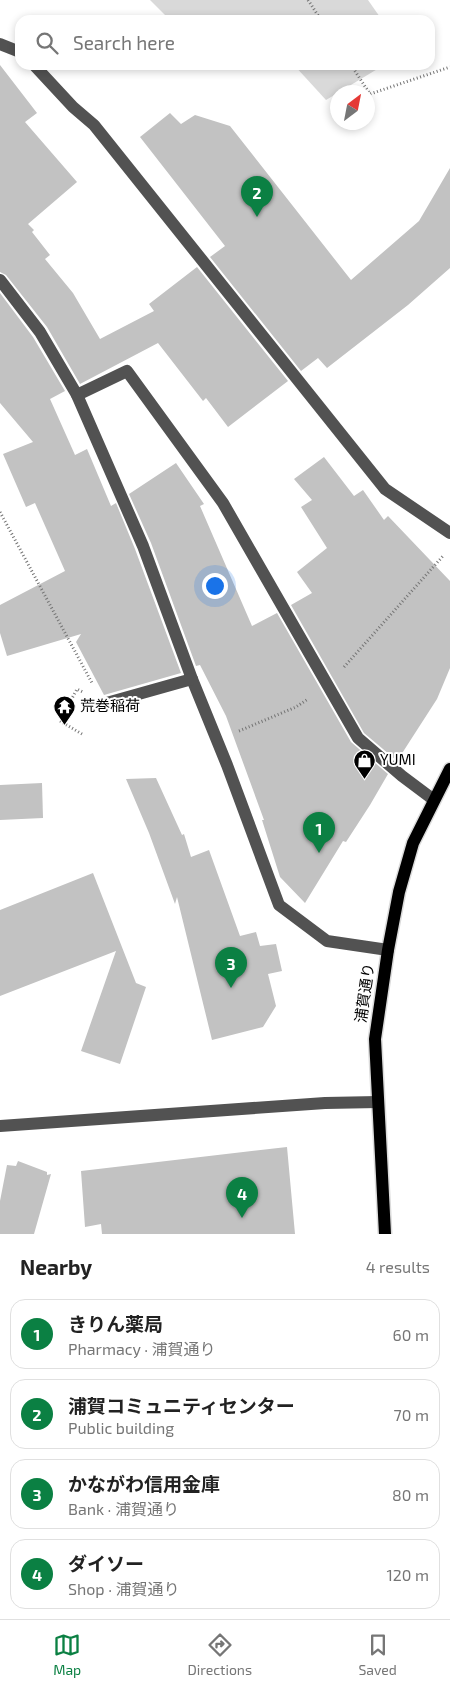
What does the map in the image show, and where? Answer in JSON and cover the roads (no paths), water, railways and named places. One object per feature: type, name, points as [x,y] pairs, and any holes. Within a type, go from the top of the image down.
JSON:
[{"type":"main road","name":"浦賀通り","points":[[385,1234],[375,1039],[388,950],[399,892],[413,843],[450,768]]},
{"type":"street","points":[[0,44],[15,50]]},
{"type":"street","points":[[39,70],[73,107],[94,125],[385,489],[450,533]]},
{"type":"street","points":[[0,280],[40,332],[77,395],[143,546],[192,680],[218,740],[279,906],[327,941],[388,950]]},
{"type":"street","points":[[77,395],[127,371],[223,503],[358,738],[402,776],[434,800]]},
{"type":"street","points":[[103,704],[192,680]]},
{"type":"street","points":[[0,1126],[315,1104],[378,1102]]},
{"type":"place","name":"浦賀コミュニティセンター","points":[[257,217]]},
{"type":"place","name":"荒巻稲荷","points":[[64,725]]},
{"type":"place","name":"YUMI","points":[[364,779]]},
{"type":"place","name":"きりん薬局","points":[[319,853]]},
{"type":"place","name":"かながわ信用金庫","points":[[231,988]]},
{"type":"place","name":"ダイソー","points":[[242,1218]]}]
